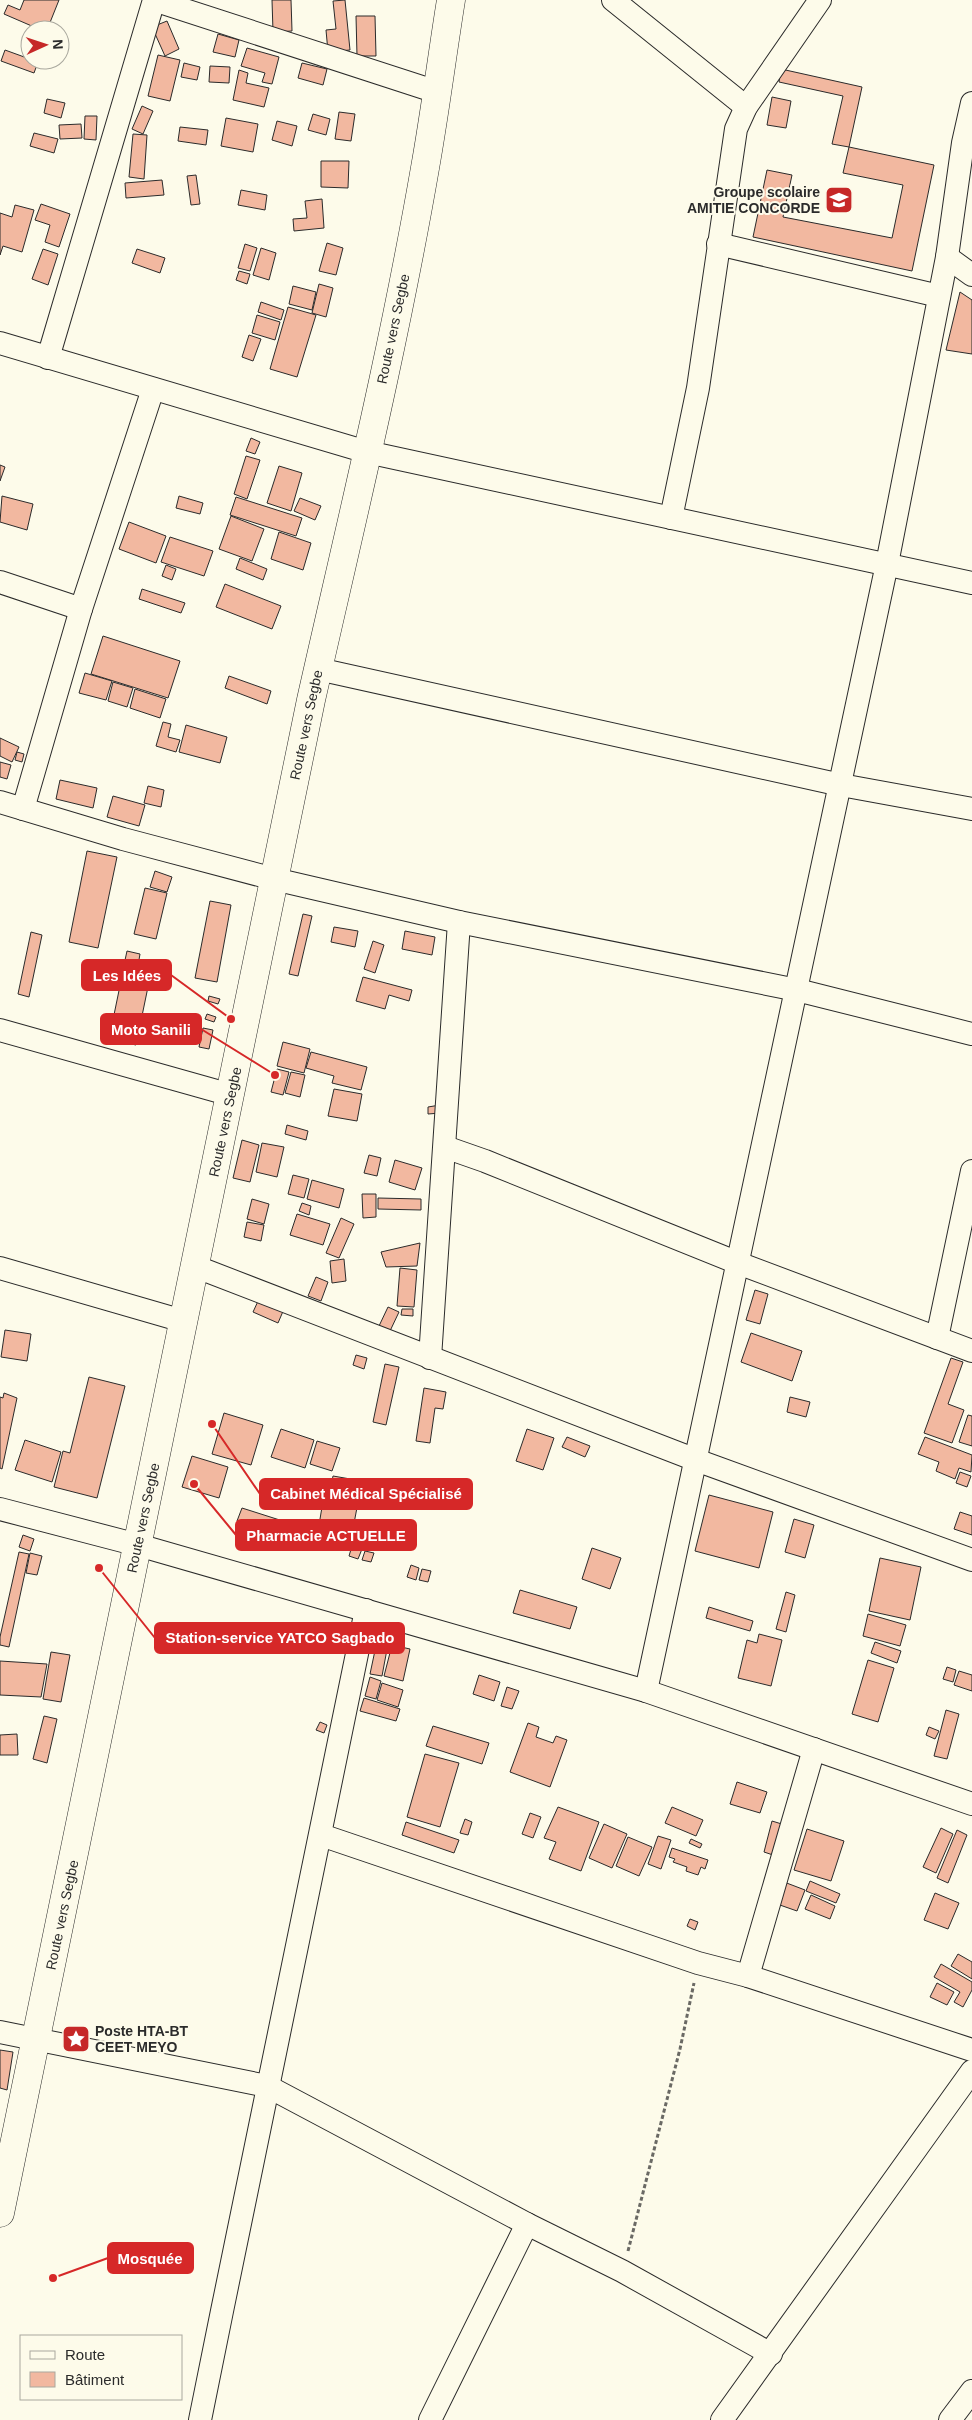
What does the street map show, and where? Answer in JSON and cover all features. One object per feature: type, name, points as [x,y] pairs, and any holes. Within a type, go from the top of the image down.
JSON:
[{"type":"main road","name":"Route vers Segbe","points":[[0,2213],[274,879],[406,268],[438,92],[451,0]]},
{"type":"street","points":[[48,358],[154,0],[438,92]]},
{"type":"street","points":[[613,0],[746,107]]},
{"type":"street","points":[[671,518],[698,388],[736,129],[746,107],[820,0]]},
{"type":"street","points":[[646,1691],[887,564],[940,296],[963,142],[972,103]]},
{"type":"street","points":[[718,244],[940,296]]},
{"type":"street","points":[[947,256],[972,274]]},
{"type":"street","points":[[0,342],[48,358],[367,452],[972,583]]},
{"type":"street","points":[[23,809],[82,609],[153,389]]},
{"type":"street","points":[[0,582],[82,609]]},
{"type":"street","points":[[318,669],[841,785],[972,809]]},
{"type":"street","points":[[0,802],[123,839],[274,879],[459,922],[797,990],[972,1034]]},
{"type":"street","points":[[430,1358],[459,922]]},
{"type":"street","points":[[0,1030],[231,1095]]},
{"type":"street","points":[[445,1147],[485,1161],[738,1263],[972,1351]]},
{"type":"street","points":[[937,1338],[972,1171]]},
{"type":"street","points":[[194,1266],[696,1460],[972,1560]]},
{"type":"street","points":[[0,1268],[183,1321]]},
{"type":"street","points":[[0,1509],[138,1545],[646,1691],[972,1804]]},
{"type":"street","points":[[200,2420],[266,2086],[321,1835],[366,1610]]},
{"type":"street","points":[[748,1976],[814,1749]]},
{"type":"street","points":[[321,1835],[698,1963],[748,1976],[972,2050]]},
{"type":"street","points":[[0,2032],[266,2086],[526,2224],[622,2271],[771,2354]]},
{"type":"street","points":[[722,2420],[972,2071]]},
{"type":"street","points":[[430,2420],[526,2224]]},
{"type":"street","points":[[950,2420],[972,2391]]},
{"type":"path","points":[[622,2271],[680,2049],[698,1963]]},
{"type":"building","points":[[24,0],[59,0],[51,20],[20,21],[4,14],[8,5],[20,10]]},
{"type":"building","points":[[272,0],[291,0],[292,31],[273,32]]},
{"type":"building","points":[[345,0],[350,50],[328,52],[326,30],[336,29],[333,1]]},
{"type":"building","points":[[356,16],[375,16],[376,56],[357,56]]},
{"type":"building","points":[[167,21],[179,49],[165,56],[152,27]]},
{"type":"building","points":[[218,34],[239,40],[235,57],[213,52]]},
{"type":"building","points":[[247,48],[279,57],[272,84],[262,82],[265,73],[241,66]]},
{"type":"building","points":[[5,50],[20,55],[20,68],[1,61]]},
{"type":"building","points":[[158,55],[180,60],[170,101],[148,96]]},
{"type":"building","points":[[184,63],[200,67],[197,80],[181,77]]},
{"type":"building","points":[[302,63],[327,69],[323,85],[298,78]]},
{"type":"building","points":[[210,66],[230,67],[229,83],[209,82]]},
{"type":"building","points":[[781,69],[862,87],[849,147],[832,144],[843,96],[779,82]]},
{"type":"building","points":[[239,70],[248,73],[246,83],[269,88],[264,107],[233,100]]},
{"type":"building","points":[[772,97],[791,101],[786,128],[767,125]]},
{"type":"building","points":[[47,99],[65,103],[61,118],[44,113]]},
{"type":"building","points":[[142,106],[153,111],[143,134],[132,129]]},
{"type":"building","points":[[339,112],[355,114],[351,141],[335,139]]},
{"type":"building","points":[[313,114],[330,119],[326,135],[308,130]]},
{"type":"building","points":[[85,116],[97,116],[96,140],[84,139]]},
{"type":"building","points":[[226,118],[258,124],[253,152],[221,146]]},
{"type":"building","points":[[277,121],[297,126],[292,146],[272,140]]},
{"type":"building","points":[[81,124],[82,138],[60,139],[59,125]]},
{"type":"building","points":[[180,127],[208,130],[206,145],[178,141]]},
{"type":"building","points":[[34,133],[58,139],[54,153],[30,146]]},
{"type":"building","points":[[133,134],[147,135],[144,179],[129,177]]},
{"type":"building","points":[[849,147],[934,165],[912,271],[753,237],[767,170],[792,175],[783,217],[892,238],[903,185],[843,173]]},
{"type":"building","points":[[321,161],[349,161],[348,188],[321,187]]},
{"type":"building","points":[[196,175],[200,204],[191,205],[187,176]]},
{"type":"building","points":[[162,180],[164,195],[126,198],[125,183]]},
{"type":"building","points":[[241,190],[267,195],[265,210],[238,205]]},
{"type":"building","points":[[322,199],[324,228],[294,231],[293,219],[307,218],[305,201]]},
{"type":"building","points":[[41,204],[70,214],[59,247],[45,242],[50,225],[35,220]]},
{"type":"building","points":[[15,205],[34,210],[22,252],[3,246],[0,255],[0,213],[12,217]]},
{"type":"building","points":[[327,243],[343,248],[336,275],[319,271]]},
{"type":"building","points":[[245,244],[257,248],[250,271],[238,268]]},
{"type":"building","points":[[261,248],[276,253],[269,280],[253,275]]},
{"type":"building","points":[[43,249],[58,254],[48,285],[32,279]]},
{"type":"building","points":[[137,249],[165,258],[160,273],[132,263]]},
{"type":"building","points":[[239,271],[250,274],[247,284],[236,280]]},
{"type":"building","points":[[319,284],[333,288],[326,317],[312,313]]},
{"type":"building","points":[[293,286],[316,292],[312,310],[289,304]]},
{"type":"building","points":[[960,292],[972,300],[972,354],[946,350]]},
{"type":"building","points":[[261,302],[284,310],[281,320],[258,312]]},
{"type":"building","points":[[288,307],[316,315],[297,377],[270,369]]},
{"type":"building","points":[[257,315],[280,322],[275,340],[252,333]]},
{"type":"building","points":[[249,335],[261,339],[253,361],[242,357]]},
{"type":"building","points":[[251,438],[260,442],[255,454],[246,451]]},
{"type":"building","points":[[246,456],[260,460],[247,499],[234,494]]},
{"type":"building","points":[[0,465],[5,467],[0,481]]},
{"type":"building","points":[[279,466],[302,473],[291,511],[267,503]]},
{"type":"building","points":[[2,496],[33,504],[27,530],[0,522]]},
{"type":"building","points":[[179,496],[203,503],[200,514],[176,508]]},
{"type":"building","points":[[236,497],[302,518],[296,536],[230,515]]},
{"type":"building","points":[[300,498],[321,506],[315,520],[294,511]]},
{"type":"building","points":[[231,516],[264,529],[252,561],[219,549]]},
{"type":"building","points":[[129,522],[166,536],[156,563],[119,549]]},
{"type":"building","points":[[279,532],[311,543],[303,570],[271,559]]},
{"type":"building","points":[[170,537],[213,551],[204,576],[161,562]]},
{"type":"building","points":[[240,558],[267,569],[263,580],[236,569]]},
{"type":"building","points":[[166,565],[176,569],[172,580],[162,576]]},
{"type":"building","points":[[225,584],[281,606],[272,629],[216,607]]},
{"type":"building","points":[[142,589],[185,603],[181,613],[139,599]]},
{"type":"building","points":[[103,636],[180,661],[168,698],[91,674]]},
{"type":"building","points":[[85,673],[112,681],[106,700],[79,693]]},
{"type":"building","points":[[229,676],[271,691],[267,704],[225,688]]},
{"type":"building","points":[[113,682],[133,688],[127,707],[108,701]]},
{"type":"building","points":[[135,689],[166,699],[160,718],[130,708]]},
{"type":"building","points":[[163,722],[171,724],[168,737],[180,740],[176,752],[156,746]]},
{"type":"building","points":[[186,725],[227,737],[220,763],[179,752]]},
{"type":"building","points":[[0,738],[19,747],[12,762],[0,756]]},
{"type":"building","points":[[17,752],[24,754],[22,762],[15,760]]},
{"type":"building","points":[[0,762],[11,765],[7,779],[0,777]]},
{"type":"building","points":[[60,780],[97,788],[93,808],[56,799]]},
{"type":"building","points":[[148,786],[164,790],[161,807],[144,803]]},
{"type":"building","points":[[113,796],[145,805],[139,826],[107,817]]},
{"type":"building","points":[[87,851],[117,857],[98,948],[69,942]]},
{"type":"building","points":[[155,871],[172,877],[167,892],[150,887]]},
{"type":"building","points":[[145,888],[167,893],[156,939],[134,934]]},
{"type":"building","points":[[210,901],[231,905],[217,982],[195,978]]},
{"type":"building","points":[[303,914],[312,916],[298,976],[289,974]]},
{"type":"building","points":[[334,927],[358,931],[355,947],[331,942]]},
{"type":"building","points":[[405,931],[435,937],[432,955],[402,949]]},
{"type":"building","points":[[31,932],[42,935],[29,997],[18,994]]},
{"type":"building","points":[[373,941],[384,945],[375,973],[364,969]]},
{"type":"building","points":[[127,951],[140,954],[136,977],[122,974]]},
{"type":"building","points":[[122,976],[149,982],[136,1045],[109,1039]]},
{"type":"building","points":[[363,977],[412,990],[409,1001],[389,995],[385,1009],[356,1001]]},
{"type":"building","points":[[209,996],[220,999],[218,1004],[208,1001]]},
{"type":"building","points":[[207,1014],[216,1017],[214,1022],[205,1019]]},
{"type":"building","points":[[203,1028],[213,1030],[209,1049],[199,1047]]},
{"type":"building","points":[[283,1042],[310,1049],[304,1073],[277,1066]]},
{"type":"building","points":[[311,1052],[367,1067],[361,1090],[332,1083],[334,1076],[306,1068]]},
{"type":"building","points":[[277,1069],[289,1072],[283,1095],[271,1092]]},
{"type":"building","points":[[291,1072],[305,1075],[300,1097],[285,1093]]},
{"type":"building","points":[[334,1089],[362,1094],[357,1121],[328,1116]]},
{"type":"building","points":[[440,1105],[441,1113],[428,1114],[428,1107]]},
{"type":"building","points":[[287,1125],[308,1131],[306,1140],[285,1134]]},
{"type":"building","points":[[242,1140],[259,1145],[250,1182],[233,1178]]},
{"type":"building","points":[[262,1143],[284,1147],[277,1177],[256,1172]]},
{"type":"building","points":[[369,1155],[381,1158],[377,1176],[364,1173]]},
{"type":"building","points":[[395,1160],[422,1168],[415,1190],[389,1182]]},
{"type":"building","points":[[293,1175],[309,1179],[304,1198],[288,1194]]},
{"type":"building","points":[[312,1180],[344,1189],[339,1208],[307,1199]]},
{"type":"building","points":[[362,1194],[376,1194],[376,1217],[363,1218]]},
{"type":"building","points":[[378,1198],[421,1199],[421,1210],[378,1209]]},
{"type":"building","points":[[252,1199],[269,1204],[264,1224],[247,1219]]},
{"type":"building","points":[[302,1203],[311,1206],[309,1215],[299,1211]]},
{"type":"building","points":[[297,1214],[330,1224],[323,1245],[290,1235]]},
{"type":"building","points":[[341,1218],[354,1224],[339,1258],[326,1253]]},
{"type":"building","points":[[247,1222],[264,1225],[261,1241],[244,1237]]},
{"type":"building","points":[[420,1243],[417,1266],[386,1267],[381,1252]]},
{"type":"building","points":[[344,1259],[346,1281],[332,1283],[330,1261]]},
{"type":"building","points":[[400,1268],[417,1270],[414,1307],[397,1306]]},
{"type":"building","points":[[316,1277],[328,1282],[321,1301],[308,1296]]},
{"type":"building","points":[[755,1290],[768,1294],[760,1324],[746,1320]]},
{"type":"building","points":[[259,1299],[284,1309],[278,1323],[253,1312]]},
{"type":"building","points":[[388,1307],[399,1312],[390,1331],[379,1326]]},
{"type":"building","points":[[402,1309],[413,1309],[413,1316],[401,1315]]},
{"type":"building","points":[[5,1330],[31,1334],[27,1361],[1,1357]]},
{"type":"building","points":[[751,1333],[802,1351],[792,1381],[741,1362]]},
{"type":"building","points":[[356,1355],[367,1358],[364,1369],[353,1365]]},
{"type":"building","points":[[951,1358],[963,1362],[948,1404],[964,1410],[952,1443],[924,1433]]},
{"type":"building","points":[[385,1364],[399,1367],[386,1425],[373,1422]]},
{"type":"building","points":[[89,1377],[125,1386],[97,1498],[54,1487],[63,1451],[70,1453]]},
{"type":"building","points":[[424,1388],[446,1392],[443,1409],[435,1408],[430,1443],[416,1441]]},
{"type":"building","points":[[4,1393],[17,1398],[2,1469],[0,1468],[0,1397],[3,1398]]},
{"type":"building","points":[[790,1397],[810,1402],[806,1417],[787,1412]]},
{"type":"building","points":[[224,1413],[263,1425],[251,1465],[212,1454]]},
{"type":"building","points":[[968,1415],[972,1416],[972,1446],[959,1442]]},
{"type":"building","points":[[281,1429],[314,1440],[305,1468],[271,1457]]},
{"type":"building","points":[[527,1429],[554,1438],[543,1470],[516,1461]]},
{"type":"building","points":[[567,1437],[590,1446],[585,1457],[562,1447]]},
{"type":"building","points":[[925,1437],[972,1455],[971,1472],[959,1468],[955,1479],[936,1471],[939,1462],[918,1454]]},
{"type":"building","points":[[25,1440],[61,1452],[52,1482],[15,1470]]},
{"type":"building","points":[[317,1441],[340,1448],[332,1471],[310,1464]]},
{"type":"building","points":[[192,1456],[228,1467],[219,1498],[182,1487]]},
{"type":"building","points":[[960,1472],[971,1476],[967,1487],[956,1483]]},
{"type":"building","points":[[333,1476],[362,1481],[349,1550],[336,1547],[339,1528],[319,1525],[323,1501],[328,1502]]},
{"type":"building","points":[[709,1495],[773,1512],[759,1568],[695,1551]]},
{"type":"building","points":[[242,1508],[286,1522],[282,1535],[237,1521]]},
{"type":"building","points":[[960,1512],[972,1516],[972,1535],[954,1529]]},
{"type":"building","points":[[794,1519],[814,1525],[805,1558],[785,1552]]},
{"type":"building","points":[[23,1535],[34,1539],[30,1551],[19,1547]]},
{"type":"building","points":[[352,1546],[362,1549],[358,1559],[349,1556]]},
{"type":"building","points":[[592,1548],[621,1558],[610,1589],[582,1579]]},
{"type":"building","points":[[365,1551],[374,1553],[371,1562],[362,1560]]},
{"type":"building","points":[[19,1552],[29,1554],[9,1647],[0,1645],[0,1637]]},
{"type":"building","points":[[30,1553],[42,1556],[37,1575],[26,1573]]},
{"type":"building","points":[[880,1558],[921,1567],[910,1620],[869,1611]]},
{"type":"building","points":[[411,1565],[419,1568],[416,1580],[407,1577]]},
{"type":"building","points":[[422,1569],[431,1571],[428,1582],[419,1580]]},
{"type":"building","points":[[520,1590],[577,1607],[570,1629],[513,1613]]},
{"type":"building","points":[[786,1592],[795,1595],[786,1632],[776,1629]]},
{"type":"building","points":[[709,1607],[753,1621],[750,1631],[706,1618]]},
{"type":"building","points":[[868,1614],[906,1625],[900,1646],[863,1636]]},
{"type":"building","points":[[759,1634],[782,1640],[771,1686],[738,1678],[747,1640],[757,1643]]},
{"type":"building","points":[[377,1641],[388,1644],[382,1676],[370,1674]]},
{"type":"building","points":[[875,1642],[901,1651],[897,1663],[871,1653]]},
{"type":"building","points":[[392,1645],[410,1649],[403,1681],[384,1676]]},
{"type":"building","points":[[51,1652],[70,1655],[61,1702],[43,1699]]},
{"type":"building","points":[[868,1660],[894,1668],[878,1722],[852,1714]]},
{"type":"building","points":[[0,1661],[47,1664],[41,1697],[0,1695]]},
{"type":"building","points":[[947,1667],[956,1670],[953,1682],[943,1679]]},
{"type":"building","points":[[959,1671],[972,1675],[972,1691],[954,1685]]},
{"type":"building","points":[[479,1675],[500,1682],[494,1701],[473,1694]]},
{"type":"building","points":[[370,1677],[381,1681],[376,1699],[365,1696]]},
{"type":"building","points":[[382,1683],[403,1690],[398,1707],[377,1700]]},
{"type":"building","points":[[507,1687],[519,1691],[512,1709],[501,1706]]},
{"type":"building","points":[[364,1698],[400,1709],[396,1721],[360,1711]]},
{"type":"building","points":[[946,1710],[959,1714],[947,1759],[934,1756]]},
{"type":"building","points":[[44,1716],[57,1719],[47,1763],[33,1759]]},
{"type":"building","points":[[320,1722],[327,1725],[324,1733],[316,1730]]},
{"type":"building","points":[[528,1723],[539,1727],[536,1737],[553,1743],[556,1736],[567,1740],[550,1787],[510,1772]]},
{"type":"building","points":[[433,1726],[489,1743],[482,1764],[426,1746]]},
{"type":"building","points":[[929,1727],[939,1731],[935,1739],[926,1735]]},
{"type":"building","points":[[17,1734],[18,1755],[0,1755],[0,1735]]},
{"type":"building","points":[[425,1754],[459,1763],[440,1827],[407,1817]]},
{"type":"building","points":[[737,1782],[767,1792],[760,1813],[730,1804]]},
{"type":"building","points":[[558,1807],[599,1822],[581,1871],[549,1859],[556,1842],[544,1838]]},
{"type":"building","points":[[672,1807],[703,1820],[696,1836],[665,1823]]},
{"type":"building","points":[[530,1813],[541,1817],[533,1838],[522,1834]]},
{"type":"building","points":[[465,1819],[472,1822],[468,1835],[460,1833]]},
{"type":"building","points":[[772,1821],[785,1825],[776,1856],[764,1852]]},
{"type":"building","points":[[406,1822],[459,1840],[454,1853],[402,1835]]},
{"type":"building","points":[[604,1824],[627,1834],[612,1868],[589,1858]]},
{"type":"building","points":[[941,1828],[953,1834],[936,1873],[923,1867]]},
{"type":"building","points":[[807,1829],[844,1841],[831,1881],[794,1870]]},
{"type":"building","points":[[957,1830],[967,1835],[948,1883],[937,1878]]},
{"type":"building","points":[[658,1836],[671,1840],[661,1869],[648,1864]]},
{"type":"building","points":[[628,1837],[652,1847],[639,1876],[616,1866]]},
{"type":"building","points":[[691,1839],[702,1844],[700,1848],[689,1843]]},
{"type":"building","points":[[672,1848],[708,1860],[705,1869],[701,1867],[698,1875],[686,1871],[687,1867],[673,1862],[675,1859],[669,1857]]},
{"type":"building","points":[[810,1881],[840,1894],[836,1903],[806,1891]]},
{"type":"building","points":[[784,1882],[805,1890],[797,1911],[777,1904]]},
{"type":"building","points":[[935,1893],[959,1903],[948,1929],[924,1920]]},
{"type":"building","points":[[811,1895],[835,1906],[830,1919],[805,1909]]},
{"type":"building","points":[[690,1919],[698,1922],[695,1930],[687,1926]]},
{"type":"building","points":[[958,1954],[972,1962],[972,1979],[951,1966]]},
{"type":"building","points":[[941,1964],[972,1982],[972,1990],[963,2007],[954,2002],[960,1992],[934,1977]]},
{"type":"building","points":[[937,1983],[954,1992],[947,2005],[930,1997]]},
{"type":"building","points":[[0,2050],[13,2052],[7,2090],[0,2088]]},
{"type":"place","name":"Groupe scolaire AMITIE CONCORDE","points":[[839,200]]},
{"type":"place","name":"Les Idées","points":[[231,1019]]},
{"type":"place","name":"Moto Sanili","points":[[275,1075]]},
{"type":"place","name":"Cabinet Médical Spécialisé","points":[[212,1424]]},
{"type":"place","name":"Pharmacie ACTUELLE","points":[[194,1484]]},
{"type":"place","name":"Station-service YATCO Sagbado","points":[[99,1568]]},
{"type":"place","name":"Poste HTA-BT CEET MEYO","points":[[76,2039]]},
{"type":"place","name":"Mosquée","points":[[53,2278]]}]
